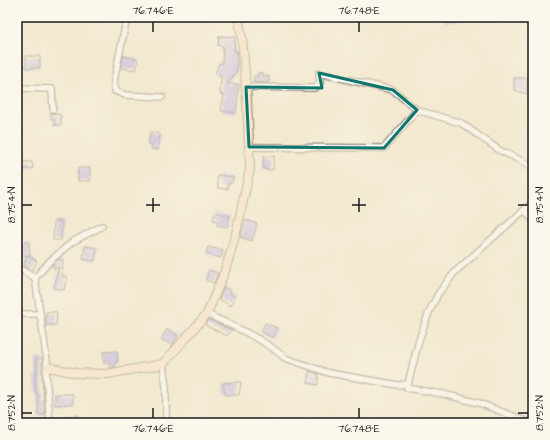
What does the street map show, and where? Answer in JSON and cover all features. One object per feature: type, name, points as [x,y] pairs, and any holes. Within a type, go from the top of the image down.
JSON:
[{"type":"main road","points":[[48,367],[76,373],[107,374],[163,364],[207,314],[226,268],[237,229],[250,169],[246,87],[242,37],[238,17]]},
{"type":"street","points":[[127,17],[114,81],[115,91],[126,95],[162,97]]},
{"type":"street","points":[[246,87],[315,88],[320,83],[319,73],[393,90],[417,110],[461,123],[499,150],[526,163],[533,169]]},
{"type":"street","points":[[17,88],[52,90],[53,109]]},
{"type":"street","points":[[249,147],[384,148],[417,110]]},
{"type":"street","points":[[531,423],[480,403],[443,394],[408,388],[408,384],[419,340],[429,312],[438,294],[455,272],[533,202]]},
{"type":"street","points":[[524,210],[533,219]]},
{"type":"street","points":[[50,423],[46,375],[48,367],[35,278],[50,261],[72,242],[102,226]]},
{"type":"street","points":[[17,267],[35,278]]},
{"type":"street","points":[[17,314],[40,314]]},
{"type":"street","points":[[207,314],[247,333],[280,353],[285,358],[329,373],[398,385],[408,384]]},
{"type":"street","points":[[163,364],[166,387],[166,423]]},
{"type":"highlighted area","points":[[319,73],[393,90],[417,110],[384,148],[249,147],[246,87],[322,88]]},
{"type":"building","points":[[446,17],[466,17],[466,20],[445,23]]},
{"type":"building","points":[[219,36],[235,37],[234,51],[237,51],[237,71],[227,84],[239,84],[236,113],[221,111],[224,95],[220,94],[221,76],[215,74],[219,63],[222,64],[223,46],[218,46]]},
{"type":"building","points":[[26,56],[40,56],[40,68],[26,68]]},
{"type":"building","points":[[123,56],[138,59],[136,70],[121,68]]},
{"type":"building","points":[[258,73],[263,73],[263,76],[269,76],[269,82],[254,83],[254,76],[258,76]]},
{"type":"building","points":[[514,78],[527,78],[527,94],[514,90]]},
{"type":"building","points":[[51,113],[61,115],[61,125],[54,125],[55,120],[51,119]]},
{"type":"building","points":[[150,132],[160,134],[158,150],[151,149],[152,145],[148,144]]},
{"type":"building","points":[[264,156],[274,156],[273,170],[263,169]]},
{"type":"building","points":[[17,162],[32,162],[33,169],[17,169]]},
{"type":"building","points":[[78,168],[90,168],[90,181],[78,181]]},
{"type":"building","points":[[217,175],[233,177],[232,183],[228,183],[228,189],[218,188]]},
{"type":"building","points":[[215,212],[230,216],[227,227],[217,225],[218,221],[213,220]]},
{"type":"building","points":[[246,220],[257,224],[252,241],[240,237]]},
{"type":"building","points":[[54,221],[62,221],[61,240],[53,240]]},
{"type":"building","points":[[29,242],[30,255],[20,256],[19,243]]},
{"type":"building","points":[[85,246],[97,248],[95,261],[83,259]]},
{"type":"building","points":[[208,247],[223,250],[221,258],[206,254]]},
{"type":"building","points":[[27,255],[37,261],[32,271],[24,265]]},
{"type":"building","points":[[58,259],[63,260],[62,276],[67,277],[64,290],[54,288],[59,268],[53,268],[53,264]]},
{"type":"building","points":[[209,270],[218,273],[214,283],[206,280]]},
{"type":"building","points":[[224,287],[231,291],[230,294],[236,297],[231,306],[219,299]]},
{"type":"building","points":[[46,312],[57,312],[56,325],[46,325]]},
{"type":"building","points":[[209,320],[232,330],[227,336],[205,325]]},
{"type":"building","points":[[265,323],[277,328],[273,338],[261,332]]},
{"type":"building","points":[[167,329],[178,336],[172,346],[161,339]]},
{"type":"building","points":[[117,351],[118,362],[115,362],[115,367],[110,368],[109,363],[104,363],[103,352]]},
{"type":"building","points":[[42,358],[45,415],[38,415],[35,359]]},
{"type":"building","points":[[309,371],[318,374],[318,385],[308,383]]},
{"type":"building","points":[[241,382],[239,395],[225,395],[223,383]]},
{"type":"building","points":[[55,394],[73,394],[73,404],[55,405]]},
{"type":"building","points":[[78,415],[79,423],[65,423],[65,416]]}]
